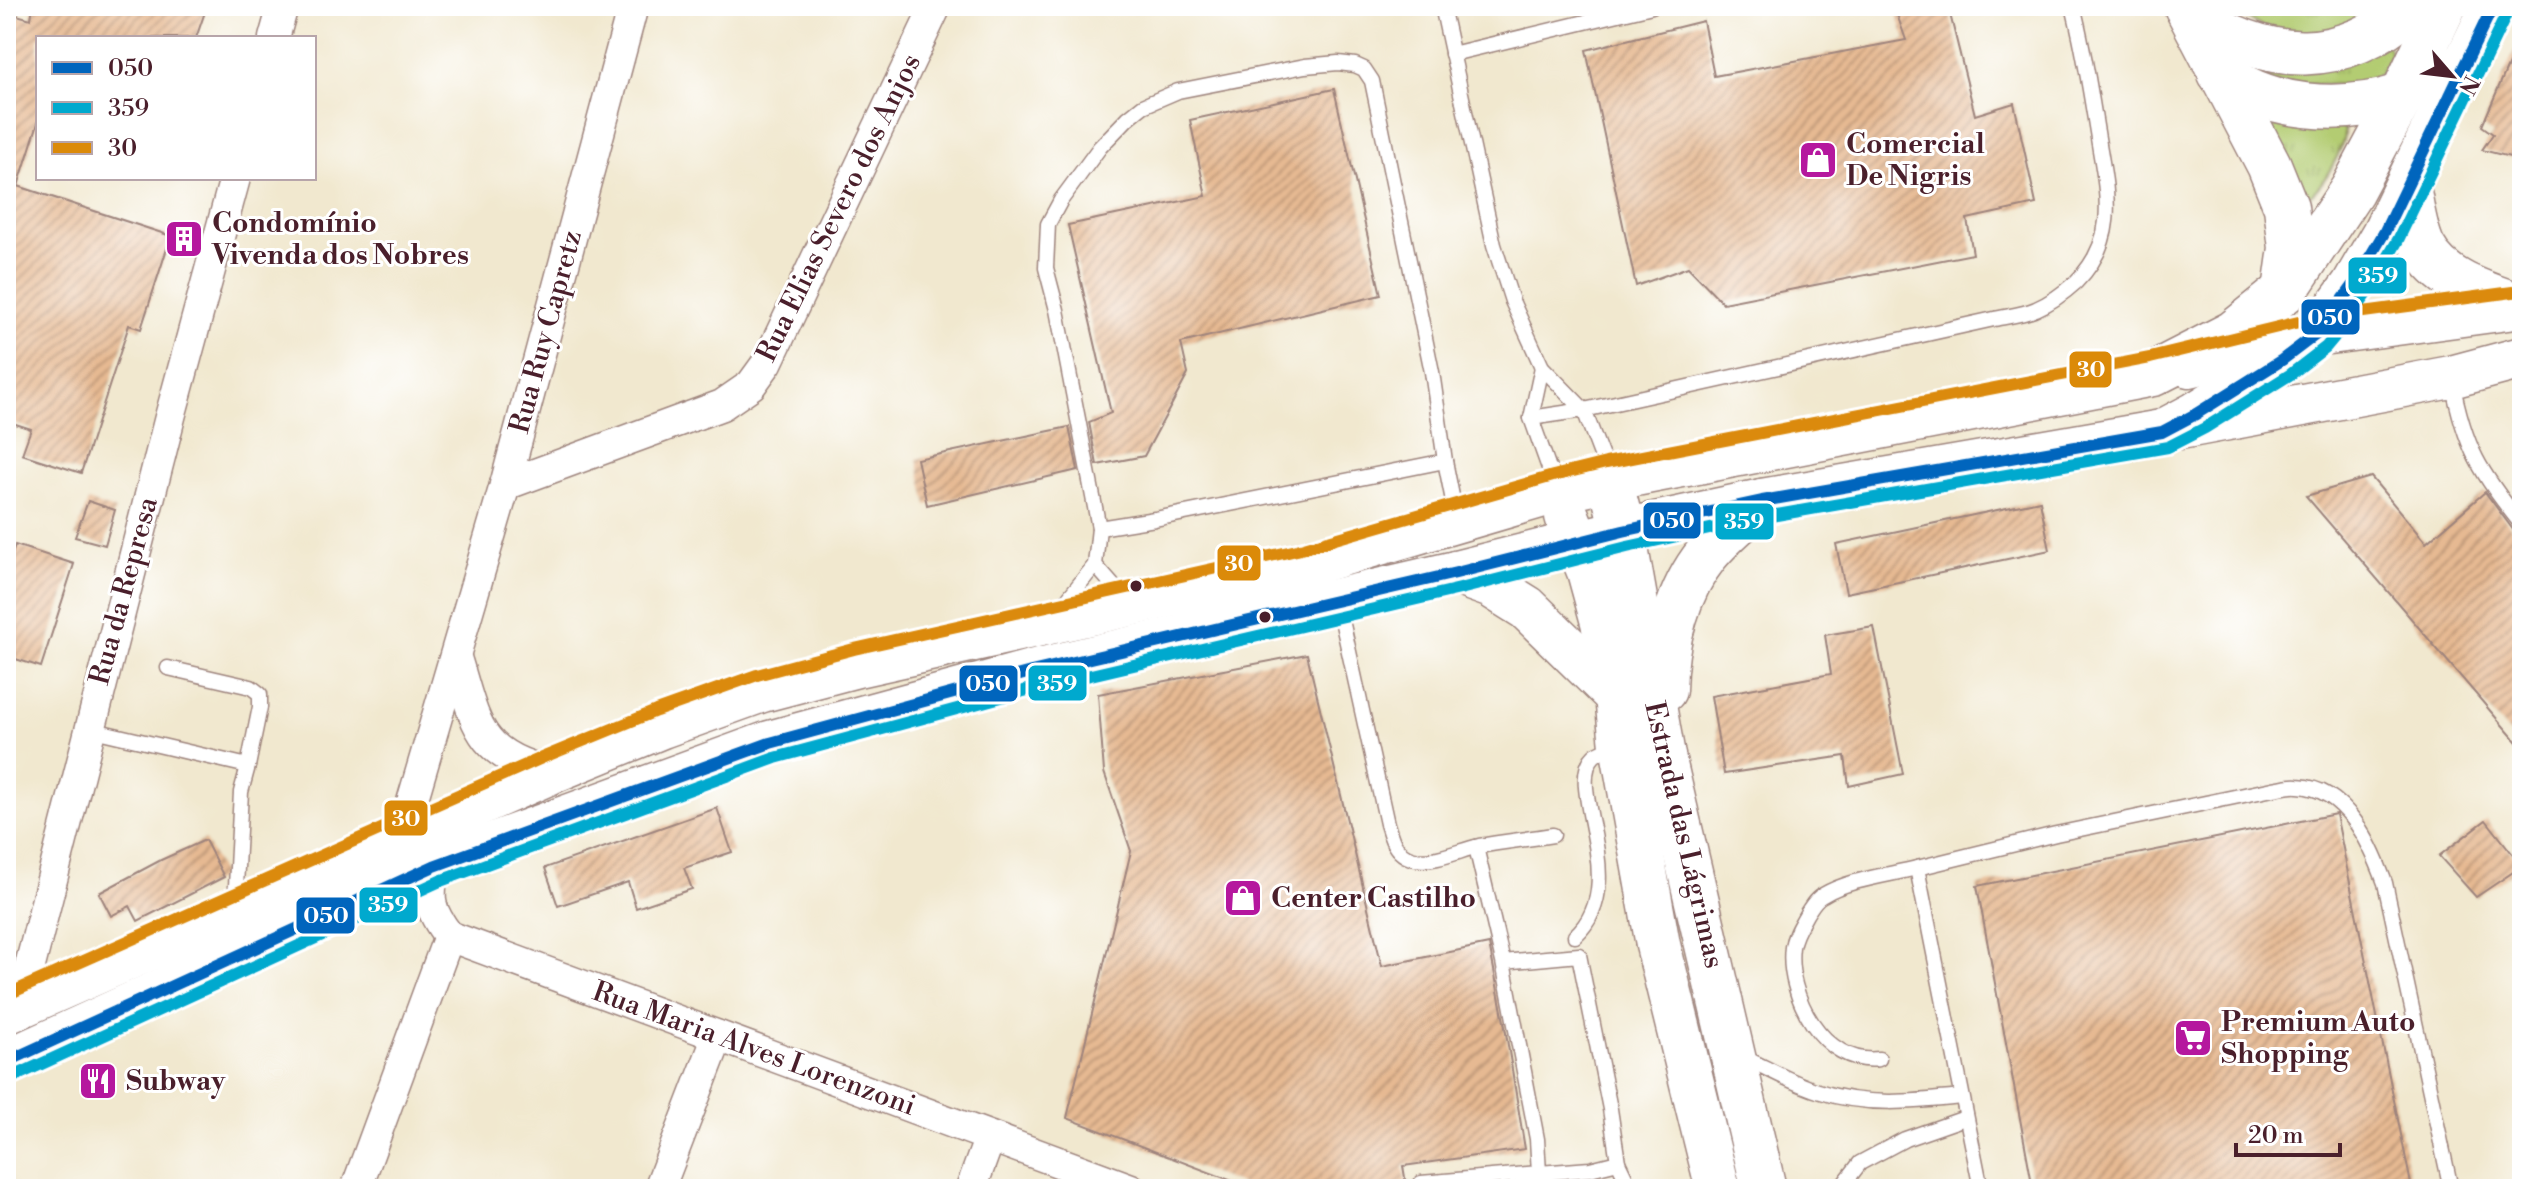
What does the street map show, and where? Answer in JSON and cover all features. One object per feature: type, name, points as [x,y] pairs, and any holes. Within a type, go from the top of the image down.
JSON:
[{"type":"main road","points":[[2190,10],[2240,39],[2290,52],[2322,53],[2369,38],[2412,6]]},
{"type":"main road","points":[[13,1008],[550,772],[662,726],[762,690],[857,665],[1301,566],[1557,491],[2153,374],[2233,333],[2285,291],[2352,190],[2402,96],[2444,6]]},
{"type":"main road","points":[[6,1062],[434,866],[770,743],[1031,672],[1623,531],[1762,501],[2162,432],[2282,360],[2315,335],[2353,286],[2408,186],[2493,6]]},
{"type":"main road","points":[[2190,10],[2269,165],[2286,207],[2291,248],[2285,291]]},
{"type":"main road","points":[[2220,73],[2263,97],[2297,104],[2361,105],[2402,96],[2466,63]]},
{"type":"main road","points":[[2408,186],[2423,246],[2437,266],[2474,289],[2522,307]]},
{"type":"main road","name":"Estrada das Lágrimas","points":[[1610,479],[1623,531],[1663,756],[1764,1189]]},
{"type":"main road","name":"Estrada das Lágrimas","points":[[1557,491],[1589,571],[1603,622],[1658,945],[1718,1189]]},
{"type":"main road","points":[[1663,756],[1665,664],[1679,603],[1690,577],[1709,551],[1762,501]]},
{"type":"main road","points":[[1456,573],[1492,586],[1527,608],[1617,696]]},
{"type":"street","points":[[275,36],[283,6]]},
{"type":"street","name":"Rua Ruy Capretz","points":[[402,836],[505,485],[633,6]]},
{"type":"street","name":"Rua Elias Severo dos Anjos","points":[[505,485],[722,405],[751,385],[767,363],[936,6]]},
{"type":"street","name":"Rua da Represa","points":[[13,1008],[234,180]]},
{"type":"street","points":[[2153,374],[2315,335],[2522,307]]},
{"type":"street","points":[[2162,432],[2451,377],[2522,358]]},
{"type":"street","points":[[456,658],[479,729],[498,753],[521,765],[550,772]]},
{"type":"street","points":[[356,1189],[449,936],[434,916],[429,897],[434,866]]},
{"type":"street","name":"Rua Maria Alves Lorenzoni","points":[[449,936],[1131,1189]]},
{"type":"street","points":[[659,1189],[718,1036]]},
{"type":"street","points":[[971,1189],[990,1137]]},
{"type":"lane","points":[[1442,6],[1494,245],[1512,301],[1542,367],[1584,410],[1610,479]]},
{"type":"lane","points":[[1452,54],[1652,6]]},
{"type":"lane","points":[[1531,418],[1584,410],[2035,309],[2066,291],[2089,269],[2104,241],[2107,216],[2104,174],[2073,6]]},
{"type":"lane","points":[[1050,621],[1095,565],[1099,528],[1046,268],[1048,224],[1061,200],[1100,147],[1143,106],[1178,91],[1338,63],[1364,69],[1372,81],[1432,372],[1457,520]]},
{"type":"lane","points":[[1542,367],[1531,418],[1557,491]]},
{"type":"lane","points":[[2451,377],[2462,429],[2471,452],[2483,476],[2522,525]]},
{"type":"lane","points":[[1099,528],[1445,461]]},
{"type":"lane","points":[[1095,565],[1128,603]]},
{"type":"lane","points":[[1342,620],[1387,824],[1395,847],[1406,856],[1419,859],[1553,835]]},
{"type":"lane","points":[[168,668],[251,687],[260,694],[260,707],[241,792],[235,912]]},
{"type":"lane","points":[[89,728],[248,766]]},
{"type":"lane","points":[[1575,936],[1592,916],[1598,897],[1599,863],[1586,780],[1588,764],[1595,754],[1622,745]]},
{"type":"lane","points":[[1879,1059],[1861,1058],[1823,1037],[1808,1018],[1798,997],[1792,946],[1797,931],[1821,895],[2056,834],[2300,786],[2323,794],[2349,813],[2370,842],[2385,883],[2451,1189]]},
{"type":"lane","points":[[1476,847],[1503,962],[1537,1139],[1539,1173]]},
{"type":"lane","points":[[1917,868],[1981,1189]]},
{"type":"lane","points":[[1503,962],[1579,955],[1618,1162],[1631,1189]]},
{"type":"lane","points":[[1734,1053],[1818,1091],[1867,1102],[1902,1103],[1961,1097]]},
{"type":"lane","points":[[1840,1189],[1860,1163],[1905,1139],[1965,1118]]},
{"type":"lane","points":[[1421,1183],[1590,1169],[1618,1162]]},
{"type":"green space","points":[[2231,6],[2386,6],[2331,35],[2268,30],[2242,16]]},
{"type":"green space","points":[[2388,45],[2391,53],[2383,72],[2360,85],[2255,83],[2247,55]]},
{"type":"green space","points":[[2262,110],[2344,127],[2342,145],[2333,166],[2307,198],[2300,195]]},
{"type":"building","points":[[33,6],[207,6],[197,36],[36,36],[36,129],[18,186],[171,236],[141,329],[129,325],[81,473],[22,454],[31,429],[6,421],[6,12],[31,19]]},
{"type":"building","name":"Comercial De Nigris","points":[[1894,6],[1948,6],[1975,115],[2014,103],[2036,204],[1967,219],[1973,254],[1723,303],[1688,267],[1636,286],[1586,50],[1703,21],[1714,76],[1906,40]]},
{"type":"building","points":[[2522,33],[2522,160],[2482,150],[2493,134],[2482,126]]},
{"type":"building","points":[[1334,89],[1381,295],[1181,343],[1188,374],[1144,456],[1097,465],[1089,422],[1111,413],[1068,225],[1206,196],[1190,120]]},
{"type":"building","points":[[1069,427],[1078,470],[927,505],[917,459]]},
{"type":"building","points":[[2371,477],[2426,543],[2485,492],[2514,531],[2522,535],[2522,748],[2306,496]]},
{"type":"building","points":[[88,501],[115,510],[105,545],[75,537]]},
{"type":"building","points":[[2040,501],[2050,550],[1846,593],[1836,544]]},
{"type":"building","points":[[15,545],[74,564],[41,667],[6,656],[6,574]]},
{"type":"building","points":[[1874,627],[1903,774],[1849,786],[1845,756],[1724,774],[1711,696],[1831,674],[1825,635]]},
{"type":"building","name":"Center Castilho","points":[[1307,654],[1382,966],[1489,944],[1505,1027],[1525,1149],[1403,1166],[1407,1189],[1253,1189],[1067,1118],[1131,851],[1104,772],[1098,694]]},
{"type":"building","points":[[717,808],[732,852],[684,868],[692,889],[636,908],[628,882],[558,906],[545,868]]},
{"type":"building","name":"Premium Auto Shopping","points":[[2336,814],[2412,1189],[2033,1189],[1977,886]]},
{"type":"building","points":[[2486,820],[2522,866],[2476,897],[2439,856]]},
{"type":"building","points":[[205,840],[224,877],[138,921],[130,906],[111,916],[99,893]]},
{"type":"transit line","name":"050","points":[[6,1062],[434,866],[770,743],[1031,672],[1623,531],[1762,501],[2162,432],[2282,360],[2315,335],[2328,320],[2353,286],[2384,233],[2493,6]]},
{"type":"transit line","name":"359","points":[[13,1077],[440,881],[775,758],[1035,688],[1627,547],[1765,517],[2168,447],[2205,428],[2291,374],[2326,347],[2341,329],[2367,294],[2398,240],[2507,13]]},
{"type":"transit line","name":"30","points":[[6,995],[544,757],[656,711],[757,675],[854,649],[1297,550],[1606,463],[2150,358],[2311,319],[2520,291]]},
{"type":"place","name":"Comercial De Nigris","points":[[1818,160]]},
{"type":"place","name":"Condomínio Vivenda dos Nobres","points":[[184,239]]},
{"type":"place","name":"Center Castilho","points":[[1243,898]]},
{"type":"place","name":"Premium Auto Shopping","points":[[2193,1038]]},
{"type":"place","name":"Subway","points":[[98,1081]]}]
